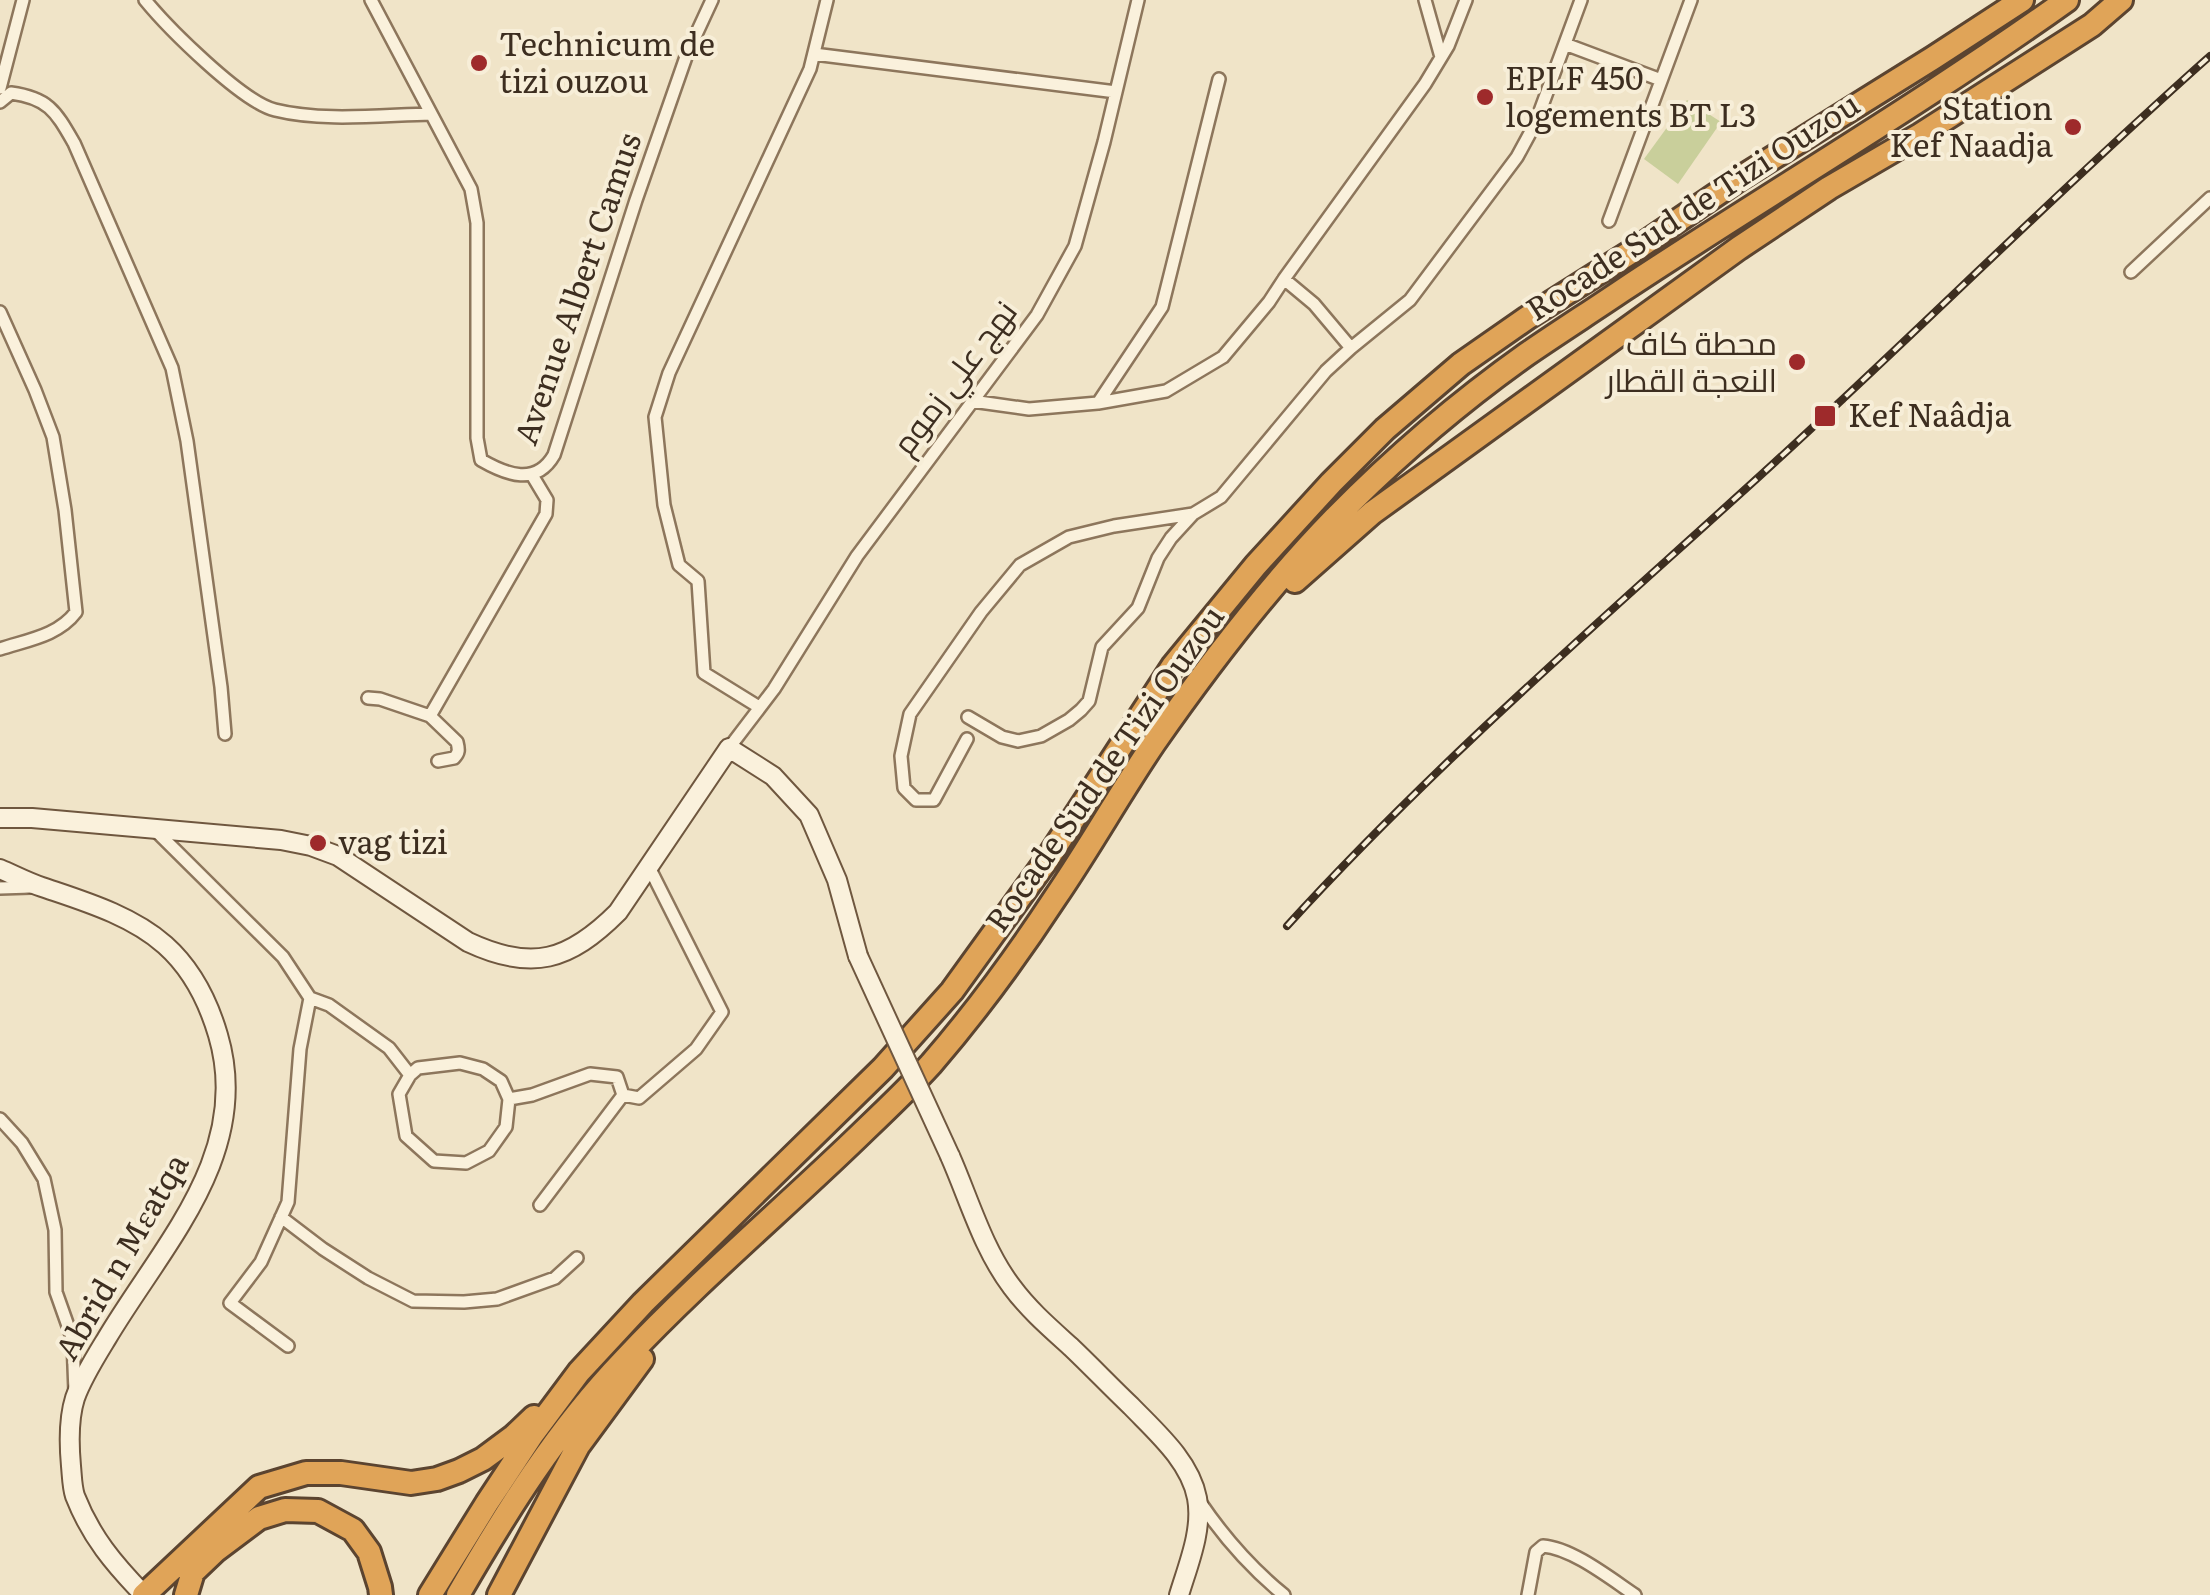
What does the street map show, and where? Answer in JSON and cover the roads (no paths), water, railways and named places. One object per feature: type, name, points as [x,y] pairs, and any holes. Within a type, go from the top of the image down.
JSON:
[{"type":"highway","name":"Rocade Sud de Tizi Ouzou","points":[[579,1372],[643,1303],[883,1068],[952,991],[1046,862],[1173,666],[1256,565],[1385,429],[1461,364],[1526,318],[2022,0]]},
{"type":"highway","name":"Rocade Sud de Tizi Ouzou","points":[[458,1595],[575,1414],[687,1296],[842,1153],[953,1038],[1047,911],[1151,747],[1290,566],[1334,519],[1407,448],[1544,343],[2067,0]]},
{"type":"highway","points":[[1229,642],[1372,512],[1738,248],[2092,26],[2121,0]]},
{"type":"highway","points":[[500,1595],[578,1446],[687,1296]]},
{"type":"highway","points":[[144,1595],[258,1487],[306,1473],[411,1482],[459,1471],[514,1436],[579,1372]]},
{"type":"highway","points":[[430,1595],[487,1502],[579,1372]]},
{"type":"highway","points":[[173,1595],[190,1584],[239,1531],[259,1518],[285,1510],[318,1511],[353,1530],[369,1552],[380,1595]]},
{"type":"main road","points":[[0,818],[281,840],[311,846],[338,856],[468,942],[492,953],[521,959],[548,958],[572,950],[596,935],[618,912],[729,748],[773,776],[810,815],[838,880],[858,956],[993,1257],[1033,1312],[1150,1425],[1189,1474],[1197,1498],[1198,1520],[1178,1595]]},
{"type":"main road","name":"Abrid n Mɛatqa","points":[[0,868],[130,921],[164,944],[193,975],[212,1013],[225,1057],[226,1099],[220,1145],[203,1186],[123,1312],[76,1397],[68,1440],[74,1492],[92,1533],[107,1556],[144,1595]]},
{"type":"street","points":[[0,88],[23,0]]},
{"type":"street","points":[[146,0],[216,71],[252,100],[271,109],[306,116],[431,114]]},
{"type":"street","name":"Avenue Albert Camus","points":[[371,0],[470,189],[477,223],[480,460],[497,470],[532,475],[547,468],[554,455],[686,54],[712,0]]},
{"type":"street","points":[[760,707],[704,673],[698,581],[679,565],[664,506],[655,417],[669,373],[802,87],[827,0]]},
{"type":"street","name":"نهج علي زموم","points":[[729,748],[760,707],[856,556],[1037,316],[1075,246],[1138,0]]},
{"type":"street","points":[[1425,0],[1441,58]]},
{"type":"street","points":[[972,400],[1029,410],[1098,403],[1166,391],[1222,357],[1269,302],[1425,84],[1448,46],[1466,0]]},
{"type":"street","points":[[968,717],[1002,737],[1018,741],[1041,736],[1081,710],[1088,701],[1102,646],[1138,608],[1158,558],[1171,538],[1192,514],[1221,497],[1326,371],[1410,300],[1517,156],[1536,122],[1581,0]]},
{"type":"street","points":[[1609,221],[1691,0]]},
{"type":"street","points":[[1566,44],[1661,80]]},
{"type":"street","points":[[814,54],[1116,92]]},
{"type":"street","points":[[1098,403],[1162,308],[1220,79]]},
{"type":"street","points":[[0,102],[11,94],[32,96],[55,110],[74,143],[172,368],[190,460],[224,734]]},
{"type":"street","points":[[2131,272],[2210,198]]},
{"type":"street","points":[[1284,279],[1314,304],[1351,348]]},
{"type":"street","points":[[0,312],[53,437],[76,612],[66,624],[50,633],[0,649]]},
{"type":"street","points":[[430,716],[546,514],[547,500],[532,475]]},
{"type":"street","points":[[967,738],[934,800],[916,800],[904,788],[901,756],[910,714],[981,612],[1020,565],[1069,537],[1192,514]]},
{"type":"street","points":[[368,698],[430,716],[457,742],[458,753],[454,758],[438,761]]},
{"type":"street","points":[[155,830],[283,958],[310,998],[329,1005],[390,1048],[410,1075]]},
{"type":"street","points":[[623,1094],[639,1098],[696,1049],[722,1012],[648,867]]},
{"type":"street","points":[[0,888],[39,886]]},
{"type":"street","points":[[288,1346],[230,1303],[261,1262],[288,1202],[300,1049],[310,998]]},
{"type":"street","points":[[460,1062],[484,1069],[501,1081],[509,1099],[506,1127],[489,1151],[466,1164],[434,1161],[406,1136],[399,1094],[410,1075],[418,1068],[460,1062]]},
{"type":"street","points":[[509,1099],[590,1074],[617,1077],[623,1094]]},
{"type":"street","points":[[540,1205],[623,1094]]},
{"type":"street","points":[[0,1119],[22,1143],[44,1179],[55,1230],[56,1292],[73,1340],[76,1397]]},
{"type":"street","points":[[282,1217],[368,1278],[413,1301],[497,1299],[555,1278],[577,1258]]},
{"type":"street","points":[[1197,1498],[1217,1527],[1284,1595]]},
{"type":"street","points":[[1528,1595],[1536,1552],[1543,1546],[1554,1547],[1636,1595]]},
{"type":"railway","points":[[1287,926],[1464,746],[2210,56]]},
{"type":"place","name":"Technicum de tizi ouzou","points":[[479,63]]},
{"type":"place","name":"EPLF 450 logements BT L3","points":[[1485,97]]},
{"type":"place","name":"Station Kef Naadja","points":[[2073,127]]},
{"type":"place","name":"محطة كاف النعجة القطار","points":[[1797,362]]},
{"type":"place","name":"Kef Naâdja","points":[[1825,416]]},
{"type":"place","name":"vag tizi","points":[[318,843]]}]
